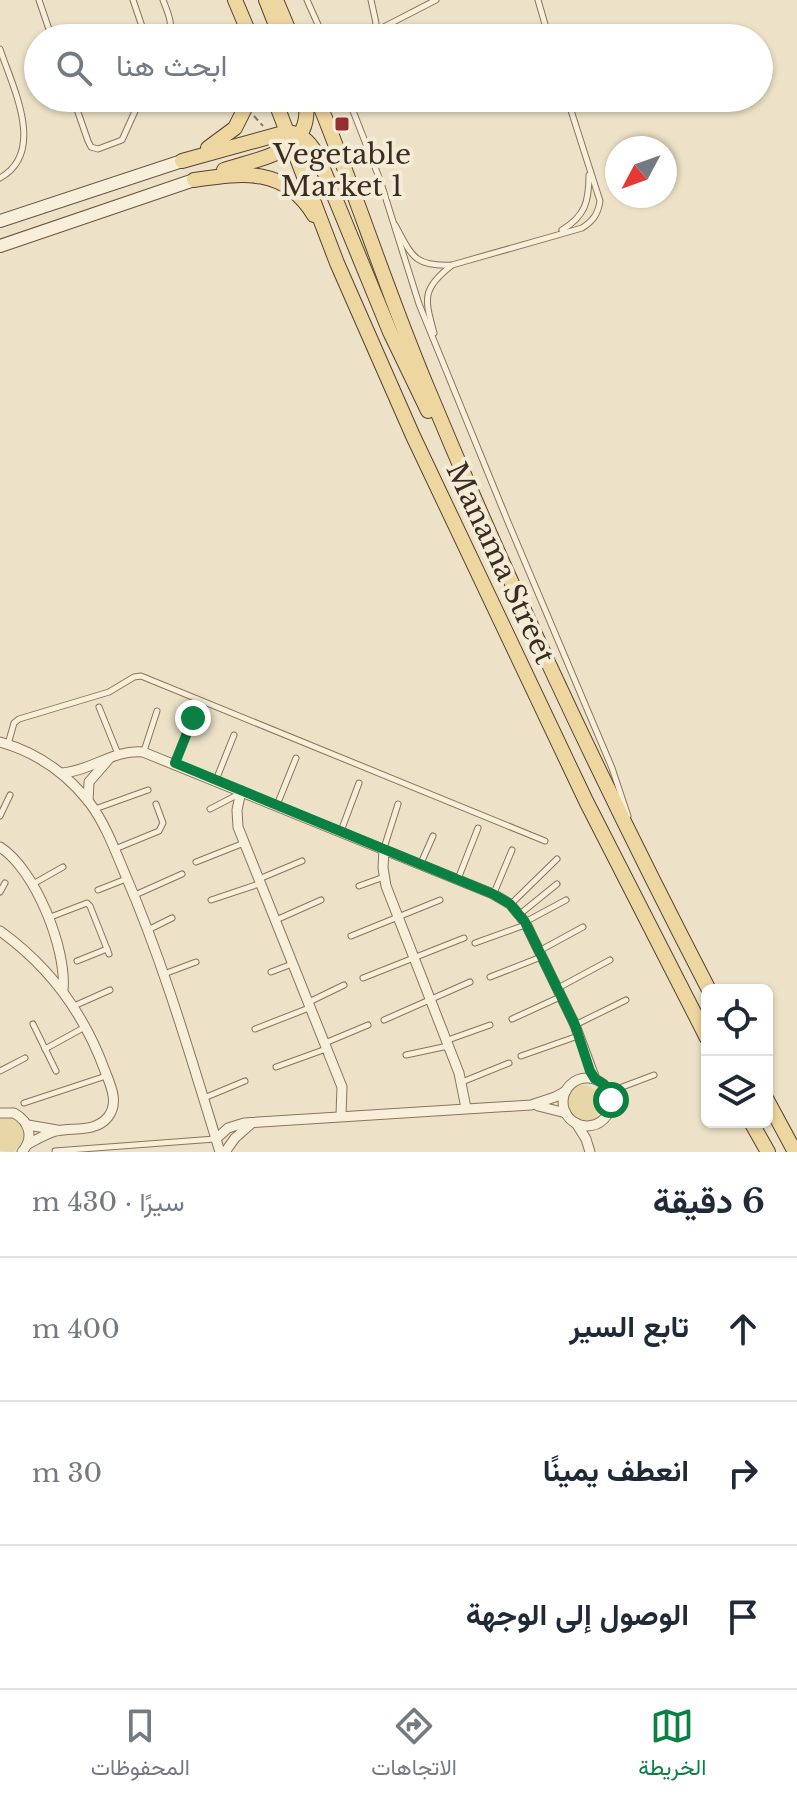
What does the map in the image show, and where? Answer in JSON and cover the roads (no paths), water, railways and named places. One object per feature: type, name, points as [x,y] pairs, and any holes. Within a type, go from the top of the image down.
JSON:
[{"type":"main road","points":[[235,0],[245,24]]},
{"type":"main road","points":[[266,0],[275,24]]},
{"type":"main road","points":[[276,0],[286,24]]},
{"type":"main road","points":[[182,161],[228,135],[244,112]]},
{"type":"main road","name":"Manama Street","points":[[281,112],[293,138],[337,263],[406,422],[500,624],[701,1026]]},
{"type":"main road","points":[[0,246],[194,180],[293,138],[306,112]]},
{"type":"main road","name":"Manama Street","points":[[322,112],[425,383],[526,616],[633,841],[706,984]]},
{"type":"main road","points":[[0,221],[182,161],[293,138],[312,146],[403,362],[462,470]]},
{"type":"main road","points":[[194,180],[248,174],[283,185],[310,210],[337,263]]},
{"type":"main road","points":[[773,1111],[795,1152]]},
{"type":"main road","points":[[754,1128],[768,1152]]},
{"type":"street","points":[[4,743],[27,752],[62,773],[91,805],[127,879],[164,974],[222,1152],[252,1123]]},
{"type":"street","points":[[62,773],[114,755],[143,752],[421,864],[510,904],[523,920],[559,992],[595,1079],[609,1092],[611,1107],[590,1150]]},
{"type":"street","points":[[91,805],[89,782],[114,755]]},
{"type":"street","points":[[240,792],[238,827],[342,1087],[341,1115]]},
{"type":"street","points":[[0,847],[15,859],[33,884],[61,955],[63,990]]},
{"type":"street","points":[[384,849],[384,877],[462,1082],[466,1108]]},
{"type":"street","points":[[0,931],[32,957],[74,1006],[107,1076],[114,1103],[106,1120],[89,1128],[60,1130],[28,1125],[0,1101]]},
{"type":"street","points":[[576,1081],[584,1052]]},
{"type":"street","points":[[531,1105],[566,1091],[576,1081],[595,1079]]},
{"type":"street","points":[[566,1091],[566,1113],[575,1122],[590,1150]]},
{"type":"street","points":[[216,1139],[236,1124],[341,1115],[531,1105],[566,1113]]},
{"type":"street","points":[[0,1113],[14,1113]]},
{"type":"street","points":[[575,1122],[589,1126],[602,1120]]},
{"type":"street","points":[[25,1149],[28,1125]]},
{"type":"street","points":[[25,1149],[60,1130]]},
{"type":"lane","points":[[39,0],[47,24]]},
{"type":"lane","points":[[133,0],[141,24]]},
{"type":"lane","points":[[163,0],[171,24]]},
{"type":"lane","points":[[307,0],[318,24]]},
{"type":"lane","points":[[371,0],[375,13],[374,24]]},
{"type":"lane","points":[[389,24],[422,3],[436,0]]},
{"type":"lane","points":[[538,0],[545,24]]},
{"type":"lane","points":[[0,49],[26,133],[13,168],[0,178]]},
{"type":"lane","points":[[78,112],[91,147],[98,149],[122,140],[135,112]]},
{"type":"lane","points":[[354,112],[414,289],[612,768],[633,841]]},
{"type":"lane","points":[[391,217],[412,256],[419,262],[435,266],[452,265],[582,228],[595,217],[600,201],[571,112]]},
{"type":"lane","points":[[558,233],[584,212],[589,195],[589,173]]},
{"type":"lane","points":[[436,346],[428,310],[428,292],[436,277],[452,265]]},
{"type":"lane","points":[[4,743],[19,719],[109,692],[141,676],[545,841]]},
{"type":"lane","points":[[99,707],[114,755]]},
{"type":"lane","points":[[143,752],[157,711]]},
{"type":"lane","points":[[175,763],[193,718]]},
{"type":"lane","points":[[216,780],[234,735]]},
{"type":"lane","points":[[277,805],[296,758]]},
{"type":"lane","points":[[341,831],[359,783]]},
{"type":"lane","points":[[91,805],[148,790]]},
{"type":"lane","points":[[210,809],[240,792]]},
{"type":"lane","points":[[0,816],[10,795]]},
{"type":"lane","points":[[114,849],[159,831],[163,823],[156,804]]},
{"type":"lane","points":[[384,849],[398,804]]},
{"type":"lane","points":[[458,880],[478,828]]},
{"type":"lane","points":[[421,864],[433,836]]},
{"type":"lane","points":[[196,862],[244,843]]},
{"type":"lane","points":[[493,894],[512,850]]},
{"type":"lane","points":[[510,904],[557,859]]},
{"type":"lane","points":[[211,900],[302,861]]},
{"type":"lane","points":[[33,884],[63,867]]},
{"type":"lane","points":[[134,896],[182,874]]},
{"type":"lane","points":[[359,886],[384,877]]},
{"type":"lane","points":[[98,890],[127,879]]},
{"type":"lane","points":[[0,892],[5,883]]},
{"type":"lane","points":[[523,920],[557,884]]},
{"type":"lane","points":[[275,921],[321,900]]},
{"type":"lane","points":[[351,936],[440,900]]},
{"type":"lane","points":[[475,943],[566,900]]},
{"type":"lane","points":[[47,918],[87,903],[108,952],[77,961]]},
{"type":"lane","points":[[147,930],[172,918]]},
{"type":"lane","points":[[490,977],[540,954],[583,927]]},
{"type":"lane","points":[[363,978],[464,938]]},
{"type":"lane","points":[[512,1019],[610,960]]},
{"type":"lane","points":[[164,974],[196,962]]},
{"type":"lane","points":[[271,972],[293,964]]},
{"type":"lane","points":[[384,1020],[470,982]]},
{"type":"lane","points":[[255,1029],[309,1005],[344,985]]},
{"type":"lane","points":[[74,1006],[110,990]]},
{"type":"lane","points":[[575,1025],[626,1000]]},
{"type":"lane","points":[[33,1024],[56,1071]]},
{"type":"lane","points":[[276,1067],[368,1025]]},
{"type":"lane","points":[[406,1055],[448,1043],[490,1025]]},
{"type":"lane","points":[[45,1049],[86,1026]]},
{"type":"lane","points":[[521,1056],[579,1035]]},
{"type":"lane","points":[[0,1071],[25,1058]]},
{"type":"lane","points":[[462,1082],[509,1063]]},
{"type":"lane","points":[[609,1092],[654,1075]]},
{"type":"lane","points":[[24,1103],[107,1076]]},
{"type":"lane","points":[[203,1099],[245,1081]]},
{"type":"lane","points":[[55,1151],[216,1139]]},
{"type":"place","name":"Vegetable Market 1","points":[[342,124]]}]
